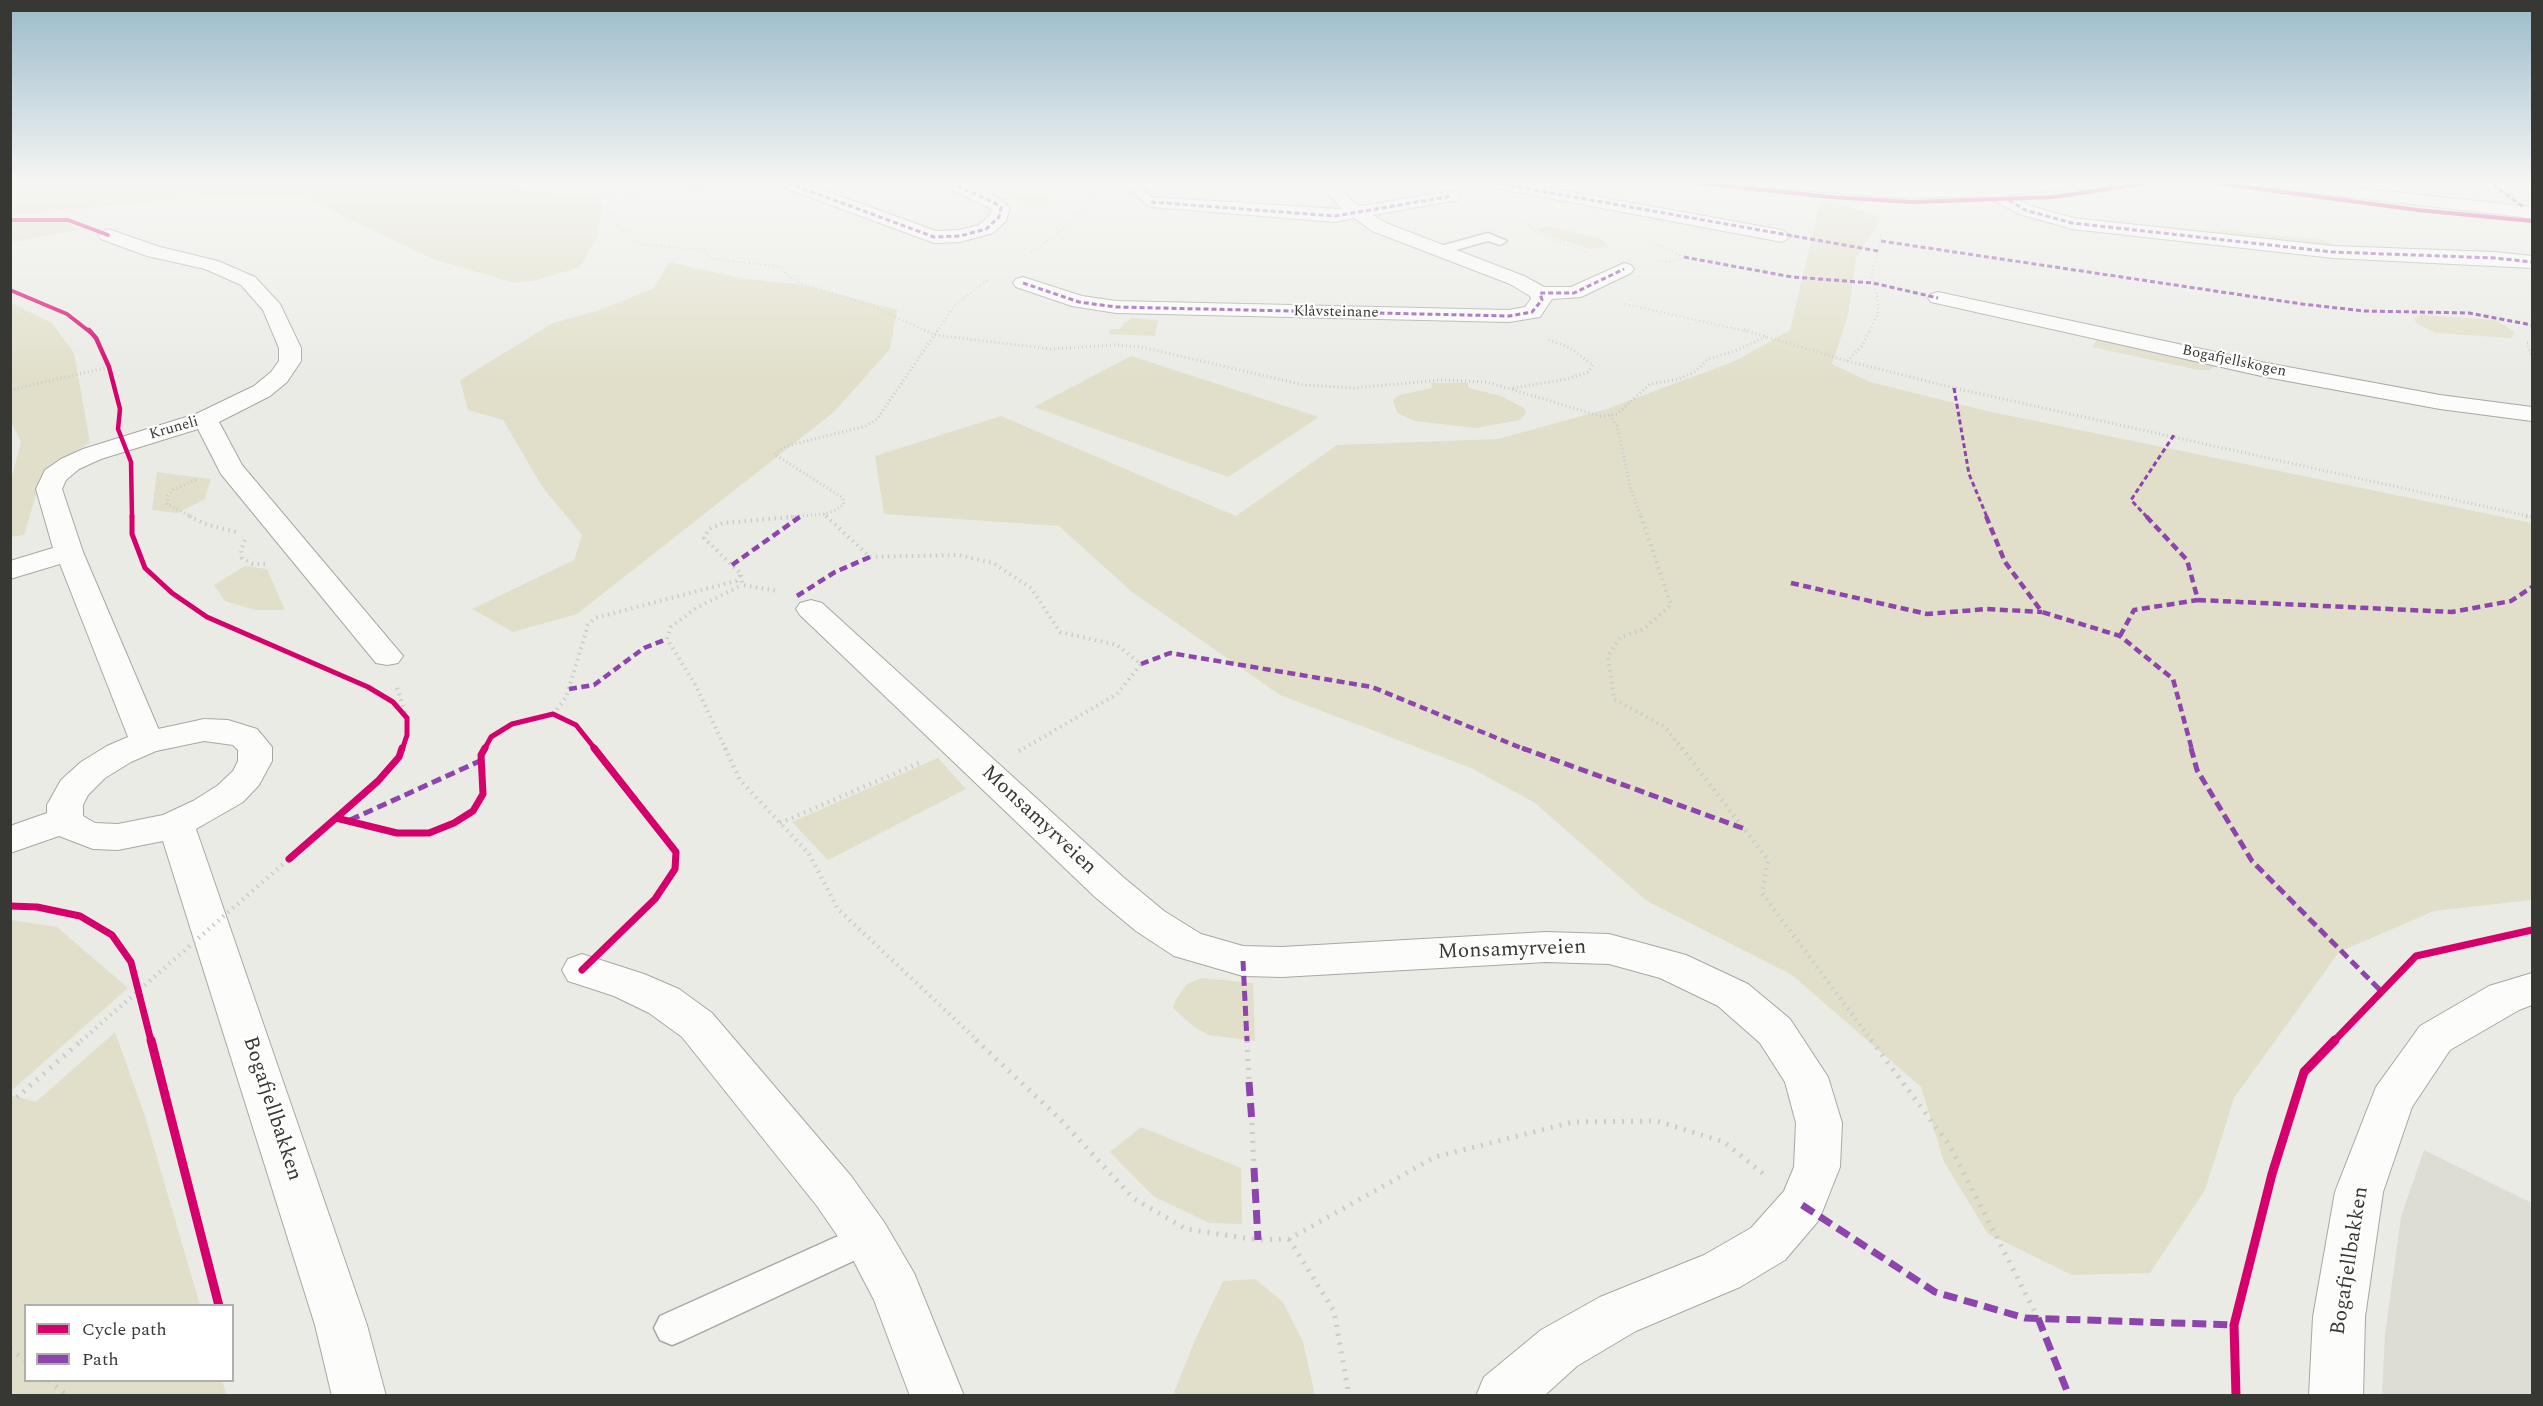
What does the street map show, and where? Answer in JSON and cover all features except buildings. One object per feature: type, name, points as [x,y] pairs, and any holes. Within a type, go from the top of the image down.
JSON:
[{"type":"street","name":"Kruneli","points":[[145,249],[231,272],[254,286],[273,308],[290,348],[290,361],[279,377],[262,391],[205,419],[123,444],[70,464],[54,476],[49,489],[69,552],[147,742]]},
{"type":"street","points":[[1432,249],[1517,280],[1540,293],[1574,293],[1624,268]]},
{"type":"street","points":[[2302,249],[2332,252],[2495,258],[2532,262]]},
{"type":"street","name":"Klåvsteinane","points":[[1023,283],[1079,302],[1111,316],[1509,316],[1532,312],[1542,300],[1540,293]]},
{"type":"street","name":"Bogafjellskogen","points":[[1938,298],[2266,370],[2440,402],[2532,414]]},
{"type":"street","points":[[205,419],[230,468],[387,656]]},
{"type":"street","points":[[10,570],[69,552]]},
{"type":"street","name":"Monsamyrveien","points":[[811,609],[1150,921],[1188,945],[1243,961],[1281,962],[1546,947],[1609,949],[1672,966],[1733,995],[1775,1031],[1806,1077],[1819,1123],[1817,1167],[1802,1205],[1768,1244],[1722,1271],[1618,1314],[1559,1348],[1503,1395]]},
{"type":"street","points":[[228,730],[245,737],[255,747],[255,761],[247,777],[230,794],[206,810],[176,824],[146,833],[110,837],[93,836],[75,830],[65,820],[65,805],[74,788],[93,770],[118,754],[147,742],[195,731],[228,730]]},
{"type":"street","points":[[10,840],[65,820]]},
{"type":"street","name":"Bogafjellbakken","points":[[176,824],[341,1325],[359,1395]]},
{"type":"street","points":[[582,970],[628,985],[664,1001],[697,1025],[834,1191],[867,1238],[896,1290],[937,1395]]},
{"type":"street","name":"Bogafjellbakken","points":[[2336,1395],[2339,1317],[2359,1192],[2392,1100],[2434,1038],[2504,998],[2532,988]]},
{"type":"lane","points":[[1438,251],[1447,249]]},
{"type":"lane","points":[[672,1328],[867,1238]]},
{"type":"path","points":[[690,249],[703,250],[713,259],[726,262],[783,267],[786,274],[800,283],[867,304],[935,335],[1051,349],[1114,345],[1141,347],[1304,386],[1354,388],[1440,380],[1487,382],[1600,416],[1617,414],[1650,384],[1679,379],[1696,371],[1708,358],[1735,351],[1767,336]]},
{"type":"path","points":[[1578,249],[1594,254]]},
{"type":"path","points":[[1846,361],[1862,346],[1878,314],[1878,299],[1871,276],[1879,249]]},
{"type":"path","points":[[1574,293],[1723,324],[1846,361],[2532,517]]},
{"type":"path","points":[[1509,316],[1521,328],[1570,348],[1593,365],[1588,372],[1568,378],[1512,388]]},
{"type":"path","points":[[742,585],[741,574],[704,538],[709,529],[723,523],[824,514],[844,504],[843,498],[774,454],[786,446],[866,426],[877,419],[935,335]]},
{"type":"path","points":[[2532,342],[2527,343],[2532,356]]},
{"type":"path","points":[[105,357],[120,409],[118,429],[123,444]]},
{"type":"path","points":[[10,390],[109,367]]},
{"type":"path","points":[[1610,414],[1617,426],[1631,490],[1658,561],[1671,605],[1644,629],[1620,637],[1608,656],[1614,699],[1665,727],[1768,860],[1762,893],[1950,1146],[2038,1318]]},
{"type":"path","points":[[230,468],[173,489],[168,496],[167,504],[205,524],[238,532],[246,540],[241,549],[242,558],[253,564],[266,564],[300,553]]},
{"type":"path","points":[[824,514],[870,557],[958,555],[993,563],[1031,588],[1060,632],[1117,645],[1141,664],[1117,694],[984,770]]},
{"type":"path","points":[[545,716],[554,714],[566,698],[588,625],[595,618],[606,613],[725,586],[736,581],[741,574]]},
{"type":"path","points":[[811,609],[797,596],[742,585],[696,608],[671,627],[667,639],[696,686],[740,780],[809,854],[838,909],[1059,1118],[1133,1198],[1186,1229],[1258,1240],[1289,1239],[1435,1157],[1573,1122],[1657,1121],[1724,1142],[1802,1205]]},
{"type":"path","points":[[393,702],[407,718],[407,726]]},
{"type":"path","points":[[554,714],[561,718]]},
{"type":"path","points":[[780,823],[875,781]]},
{"type":"path","points":[[10,1103],[297,852]]},
{"type":"path","points":[[137,985],[140,996]]},
{"type":"path","points":[[1247,1041],[1249,1082]]},
{"type":"path","points":[[1252,1123],[1254,1168]]},
{"type":"path","points":[[1289,1239],[1334,1311],[1349,1384],[1349,1395]]},
{"type":"path","points":[[10,1349],[24,1360]]},
{"type":"path","points":[[51,1382],[67,1395]]},
{"type":"shaded area","points":[[411,249],[590,249],[580,267],[537,280],[514,283],[433,259]]},
{"type":"shaded area","points":[[1809,249],[1862,249],[1856,258],[1848,315],[1832,364],[1870,382],[1987,411],[2532,523],[2532,900],[2434,911],[2339,952],[2234,1098],[2205,1190],[2150,1273],[2072,1275],[1988,1234],[1944,1162],[1921,1087],[1792,975],[1647,901],[1535,803],[1471,768],[1280,695],[1132,592],[1059,526],[884,514],[875,456],[1001,416],[1236,516],[1337,445],[1498,439],[1607,409],[1735,361],[1790,330]]},
{"type":"shaded area","points":[[669,262],[740,278],[803,285],[897,310],[890,349],[834,412],[577,614],[513,632],[472,609],[574,560],[582,535],[543,488],[503,420],[468,410],[460,380],[553,323],[600,310],[654,288]]},
{"type":"shaded area","points":[[11,303],[52,323],[74,353],[90,443],[43,471],[24,535],[10,537],[11,480],[21,442],[11,422]]},
{"type":"shaded area","points":[[2421,315],[2496,320],[2514,331],[2512,338],[2436,333],[2417,324],[2414,319]]},
{"type":"shaded area","points":[[1132,318],[1158,320],[1155,336],[1108,334],[1111,329],[1120,329]]},
{"type":"shaded area","points":[[2098,338],[2204,361],[2215,366],[2210,370],[2198,370],[2092,347]]},
{"type":"shaded area","points":[[1131,356],[1319,417],[1228,477],[1034,407]]},
{"type":"shaded area","points":[[1431,383],[1468,383],[1469,388],[1501,396],[1524,408],[1526,413],[1520,420],[1476,428],[1415,421],[1397,413],[1393,400],[1399,395],[1432,388]]},
{"type":"shaded area","points":[[157,472],[211,479],[205,499],[177,513],[152,510]]},
{"type":"shaded area","points":[[245,566],[267,569],[285,610],[255,610],[225,601],[214,585]]},
{"type":"shaded area","points":[[938,758],[966,789],[828,860],[792,822]]},
{"type":"shaded area","points":[[11,920],[57,927],[128,988],[11,1091]]},
{"type":"shaded area","points":[[1202,978],[1253,983],[1255,1041],[1208,1035],[1193,1026],[1173,1008],[1176,999],[1187,984]]},
{"type":"shaded area","points":[[115,1032],[144,1113],[200,1304],[24,1304],[24,1382],[222,1382],[227,1395],[11,1395],[11,1095],[36,1102]]},
{"type":"shaded area","points":[[1141,1127],[1241,1168],[1242,1224],[1209,1223],[1153,1196],[1110,1152]]},
{"type":"shaded area","points":[[2424,1150],[2532,1203],[2532,1395],[2382,1395],[2385,1335],[2401,1217]]},
{"type":"shaded area","points":[[1255,1279],[1283,1302],[1303,1342],[1315,1395],[1173,1395],[1195,1340],[1223,1281]]},
{"type":"marked path","points":[[1863,249],[1878,251]]},
{"type":"marked path","points":[[1932,249],[2302,304],[2364,311],[2469,313],[2532,325]]},
{"type":"marked path","points":[[2303,249],[2333,252],[2495,258],[2532,262]]},
{"type":"marked path","points":[[1684,257],[1792,277],[1873,283],[1938,298]]},
{"type":"marked path","points":[[1023,283],[1079,302],[1116,307],[1509,316],[1532,312],[1542,300],[1540,293],[1574,293],[1624,269]]},
{"type":"marked path","points":[[1954,388],[1969,474],[2005,562],[2042,612],[2120,636],[2173,679],[2197,770],[2252,861],[2381,991]]},
{"type":"marked path","points":[[2120,636],[2134,610],[2198,600],[2187,560],[2131,500],[2174,435]]},
{"type":"marked path","points":[[732,565],[801,516]]},
{"type":"marked path","points":[[797,596],[835,572],[870,557]]},
{"type":"marked path","points":[[1791,583],[1927,614],[1987,609],[2042,612]]},
{"type":"marked path","points":[[2198,600],[2452,612],[2511,601],[2532,587]]},
{"type":"marked path","points":[[569,689],[594,685],[644,648],[667,639]]},
{"type":"marked path","points":[[1141,664],[1170,653],[1372,687],[1553,761],[1745,829]]},
{"type":"marked path","points":[[350,820],[482,760]]},
{"type":"marked path","points":[[1243,961],[1247,1041]]},
{"type":"marked path","points":[[1249,1082],[1252,1123]]},
{"type":"marked path","points":[[1254,1168],[1258,1240]]},
{"type":"marked path","points":[[1802,1205],[1935,1292],[2025,1318],[2234,1325]]},
{"type":"marked path","points":[[2038,1318],[2069,1396]]},
{"type":"cycle path","points":[[10,290],[67,314],[82,323],[96,338],[109,367],[120,409],[118,429],[131,462],[132,534],[145,568],[172,593],[207,617],[368,687],[393,702],[407,718],[407,735],[399,757],[378,781],[336,818]]},
{"type":"cycle path","points":[[289,859],[336,818],[397,833],[429,833],[454,823],[473,811],[483,794],[481,755],[491,737],[512,724],[553,714],[576,725],[676,852],[675,869],[655,899],[582,970]]},
{"type":"cycle path","points":[[10,906],[37,907],[80,916],[112,935],[131,962],[218,1304]]},
{"type":"cycle path","points":[[2236,1396],[2234,1325],[2272,1174],[2304,1072],[2416,956],[2532,930]]}]
